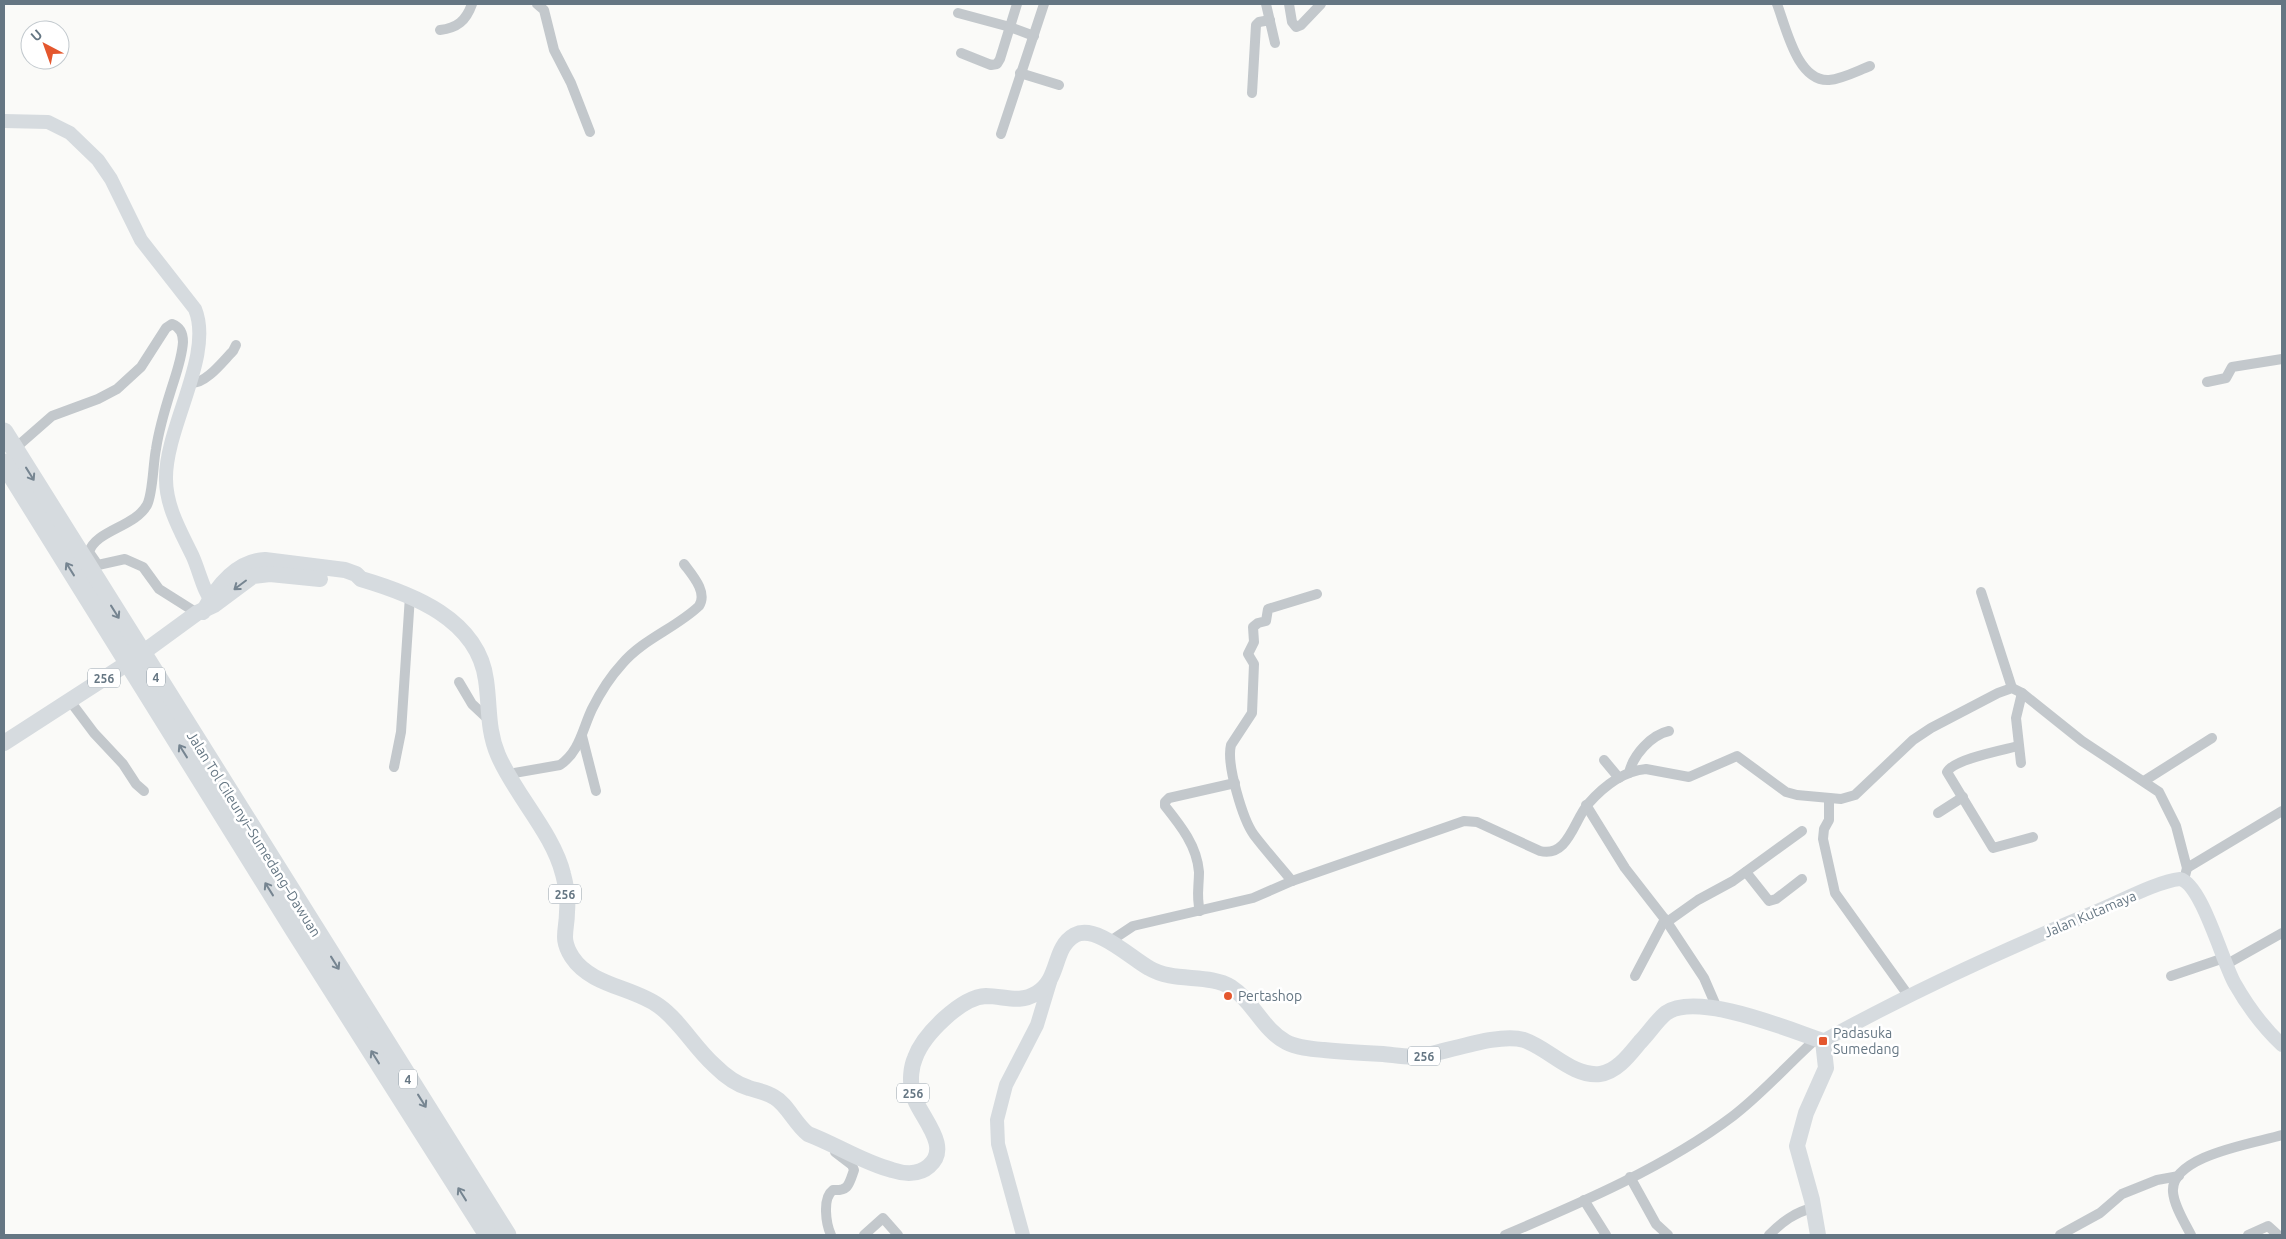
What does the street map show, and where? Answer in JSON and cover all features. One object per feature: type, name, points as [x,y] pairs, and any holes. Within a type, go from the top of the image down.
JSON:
[{"type":"highway","name":"Jalan Tol Cileunyi–Sumedang–Dawuan","points":[[4,432],[488,1235]]},
{"type":"highway","name":"Jalan Tol Cileunyi–Sumedang–Dawuan","points":[[4,462],[302,926],[507,1235]]},
{"type":"main road","points":[[4,121],[51,123],[70,132],[98,160],[111,179],[141,240],[198,315],[199,336],[191,383],[171,443],[166,479],[168,498],[174,517],[198,567],[206,607]]},
{"type":"main road","name":"256","points":[[206,607],[213,593],[232,573],[256,561],[272,568],[307,572],[345,570],[356,574],[362,579],[410,596],[436,609],[452,622],[470,641],[482,658],[487,680],[488,719],[498,755],[546,838],[561,869],[567,913],[564,931],[567,947],[578,965],[612,985],[658,1005],[700,1052],[728,1078],[739,1084],[774,1096],[800,1128],[860,1158],[896,1172],[911,1173],[926,1168],[935,1159],[938,1152],[933,1133],[918,1108],[911,1089],[912,1071],[920,1048],[934,1029],[956,1010],[975,998],[982,996],[1013,1000],[1027,999]]},
{"type":"main road","name":"256","points":[[4,743],[134,659],[253,576],[272,568]]},
{"type":"main road","points":[[2185,874],[2211,923],[2233,982],[2249,1007],[2282,1045]]},
{"type":"main road","name":"Jalan Kutamaya","points":[[1820,1040],[1969,966],[2185,874]]},
{"type":"main road","name":"256","points":[[1050,982],[1065,944],[1077,934],[1090,933],[1109,942],[1152,970],[1174,977],[1211,981],[1231,987],[1242,996],[1278,1037],[1287,1043],[1323,1050],[1413,1057],[1491,1041],[1516,1039],[1540,1048],[1574,1068],[1590,1074],[1605,1074],[1624,1060],[1666,1013],[1687,1007],[1717,1008],[1777,1023],[1820,1040]]},
{"type":"main road","points":[[1037,1026],[1034,1011],[1027,999],[1050,982]]},
{"type":"main road","points":[[1023,1235],[998,1144],[997,1120],[1006,1086],[1037,1026],[1050,982]]},
{"type":"main road","points":[[1818,1235],[1813,1208],[1798,1153],[1798,1138],[1806,1113],[1826,1068],[1820,1040]]},
{"type":"street","points":[[440,30],[453,28],[458,25],[465,18],[472,4]]},
{"type":"street","points":[[537,4],[544,10],[554,50],[571,83],[590,132]]},
{"type":"street","points":[[961,54],[991,64],[997,64],[1017,4]]},
{"type":"street","points":[[1001,134],[1044,4]]},
{"type":"street","points":[[1266,4],[1274,43]]},
{"type":"street","points":[[1289,4],[1293,24],[1296,27],[1301,25],[1318,5]]},
{"type":"street","points":[[1777,4],[1800,62],[1813,77],[1830,80],[1870,66]]},
{"type":"street","points":[[958,13],[1010,27],[1034,36]]},
{"type":"street","points":[[1252,93],[1256,25],[1259,22],[1270,20]]},
{"type":"street","points":[[1020,73],[1060,85]]},
{"type":"street","points":[[4,462],[28,435],[52,416],[117,389],[141,367],[166,328],[172,324],[178,327],[182,332],[183,340],[181,357],[158,434],[150,497],[146,507],[132,520],[101,537],[91,545],[89,552],[98,565],[125,559],[143,567],[159,589],[206,607]]},
{"type":"street","points":[[191,383],[196,383],[203,379],[236,345]]},
{"type":"street","points":[[2207,382],[2226,378],[2232,367],[2282,359]]},
{"type":"street","points":[[508,774],[560,765],[572,755],[597,700],[622,663],[649,640],[702,603],[701,591],[684,564]]},
{"type":"street","points":[[1981,592],[2017,691],[2016,718],[2021,763]]},
{"type":"street","points":[[1292,881],[1254,835],[1234,779],[1230,747],[1251,716],[1253,708],[1254,664],[1248,654],[1254,642],[1253,627],[1258,623],[1266,621],[1268,609],[1317,594]]},
{"type":"street","points":[[394,767],[401,732],[410,596]]},
{"type":"street","points":[[460,682],[472,704],[488,719]]},
{"type":"street","points":[[2017,691],[2082,741],[2154,787],[2164,797],[2176,826],[2185,874],[2282,811]]},
{"type":"street","points":[[1109,942],[1133,926],[1253,898],[1292,881],[1464,821],[1477,822],[1540,852],[1549,852],[1559,848],[1567,840],[1586,805],[1605,787],[1624,776],[1646,769],[1689,777],[1737,756],[1786,792],[1842,799],[1855,795],[1914,740],[1931,728],[1981,701],[2017,691]]},
{"type":"street","points":[[70,701],[94,733],[123,764],[136,784],[144,791]]},
{"type":"street","points":[[1624,776],[1644,745],[1669,731]]},
{"type":"street","points":[[582,736],[596,791]]},
{"type":"street","points":[[2144,781],[2212,738]]},
{"type":"street","points":[[2018,746],[1962,762],[1950,768],[1947,772],[1993,848],[2033,837]]},
{"type":"street","points":[[1604,760],[1624,776]]},
{"type":"street","points":[[1200,911],[1196,897],[1198,868],[1192,846],[1182,828],[1165,806],[1165,802],[1170,798],[1234,779]]},
{"type":"street","points":[[1938,814],[1963,797]]},
{"type":"street","points":[[1829,798],[1829,820],[1823,830],[1823,839],[1835,893],[1908,995]]},
{"type":"street","points":[[1586,805],[1625,868],[1666,921],[1704,978],[1717,1008]]},
{"type":"street","points":[[1636,976],[1666,921],[1746,872],[1802,831]]},
{"type":"street","points":[[1746,872],[1769,901],[1777,898],[1802,879]]},
{"type":"street","points":[[2171,976],[2225,961],[2282,933]]},
{"type":"street","points":[[1505,1235],[1519,1233],[1674,1155],[1733,1116],[1820,1040]]},
{"type":"street","points":[[2060,1235],[2100,1213],[2122,1194],[2157,1180],[2179,1176],[2212,1153],[2282,1135]]},
{"type":"street","points":[[822,1139],[852,1165],[854,1170],[845,1189],[841,1191],[833,1190],[827,1197],[827,1224],[831,1235]]},
{"type":"street","points":[[2179,1176],[2174,1187],[2174,1196],[2191,1235]]},
{"type":"street","points":[[1630,1177],[1656,1224],[1668,1235]]},
{"type":"street","points":[[1584,1200],[1606,1235]]},
{"type":"street","points":[[1769,1235],[1789,1217],[1803,1210],[1813,1208]]},
{"type":"street","points":[[864,1235],[883,1218],[898,1235]]},
{"type":"street","points":[[2248,1235],[2268,1226],[2278,1235]]},
{"type":"place","name":"Pertashop","points":[[1228,996]]},
{"type":"place","name":"Padasuka Sumedang","points":[[1823,1041]]}]
